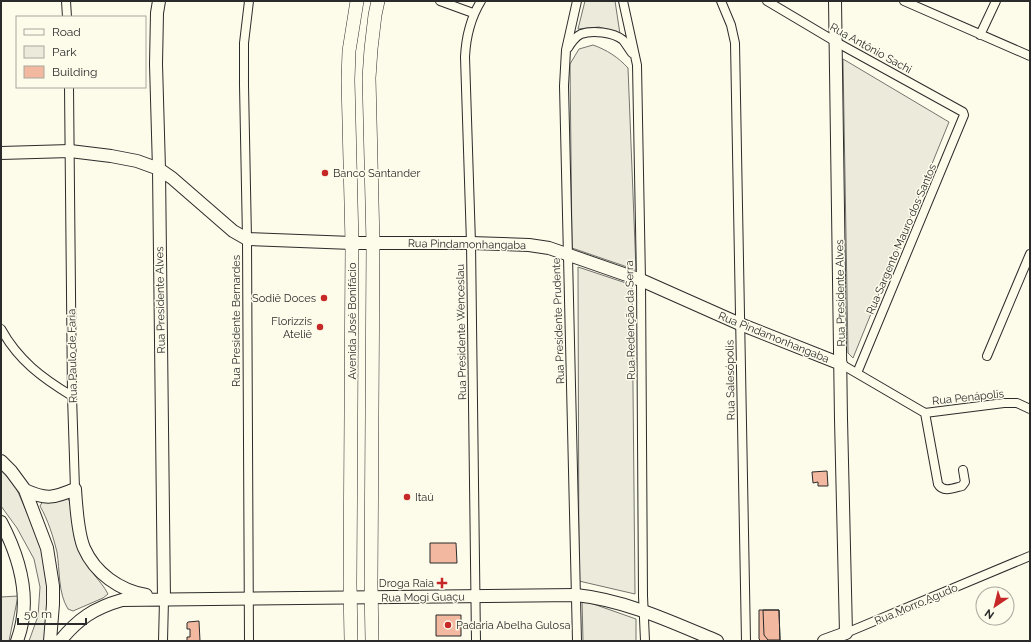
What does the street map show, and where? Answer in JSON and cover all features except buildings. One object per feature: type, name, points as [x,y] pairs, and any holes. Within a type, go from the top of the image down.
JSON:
[{"type":"main road","name":"Avenida José Bonifácio","points":[[351,641],[352,243],[348,80],[349,51],[357,1]]},
{"type":"main road","name":"Avenida José Bonifácio","points":[[372,641],[373,243],[369,78],[371,49],[378,1]]},
{"type":"street","points":[[66,1],[67,16]]},
{"type":"street","name":"Rua Presidente Alves","points":[[159,1],[157,13],[156,64],[159,169],[164,600]]},
{"type":"street","name":"Rua Presidente Bernardes","points":[[249,1],[244,50],[247,239],[249,641]]},
{"type":"street","points":[[440,1],[473,13]]},
{"type":"street","name":"Rua Presidente Wenceslau","points":[[476,641],[471,243],[465,56],[466,40],[473,13],[481,1]]},
{"type":"street","name":"Rua Presidente Prudente","points":[[577,1],[566,50],[564,86],[577,641]]},
{"type":"street","name":"Rua Redenção da Serra","points":[[623,1],[637,65],[641,280],[643,596],[645,611],[645,641]]},
{"type":"street","name":"Rua Salesópolis","points":[[720,1],[731,25],[735,43],[746,641]]},
{"type":"street","name":"Rua Antônio Sachi","points":[[767,1],[836,42],[963,112],[964,114]]},
{"type":"street","name":"Rua Presidente Alves","points":[[835,1],[846,633]]},
{"type":"street","points":[[980,35],[996,1]]},
{"type":"street","points":[[907,2],[1030,56]]},
{"type":"street","points":[[566,50],[573,40],[580,34],[594,32],[609,34],[622,40],[634,54]]},
{"type":"street","name":"Rua Paulo de Faria","points":[[69,88],[72,396],[76,489],[80,530],[84,546],[96,567],[114,584],[130,591],[164,600]]},
{"type":"street","name":"Rua Sargento Mauro dos Santos","points":[[857,373],[964,114]]},
{"type":"street","name":"Rua Pindamonhangaba","points":[[1,153],[70,151],[130,160],[159,169],[172,178],[233,231],[247,239],[352,243],[471,243],[529,245],[549,248],[641,280],[740,324],[841,364],[925,415]]},
{"type":"street","points":[[987,356],[1030,254]]},
{"type":"street","points":[[1,328],[9,342],[28,366],[50,383],[72,396]]},
{"type":"street","name":"Rua Penápolis","points":[[925,415],[1004,403],[1018,403],[1030,408]]},
{"type":"street","points":[[925,415],[938,484],[940,487],[947,490],[962,486],[965,482],[963,470]]},
{"type":"street","points":[[1,461],[11,471],[25,490],[40,528],[48,556],[53,586],[50,641]]},
{"type":"street","points":[[25,490],[39,497],[55,497],[76,489]]},
{"type":"street","points":[[1,522],[19,563],[23,583],[23,618],[18,641]]},
{"type":"street","name":"Rua Morro Agudo","points":[[824,641],[1030,556]]},
{"type":"street","points":[[60,641],[69,629],[87,614],[110,604],[116,591],[114,584]]},
{"type":"street","name":"Rua Mogi Guaçu","points":[[110,604],[122,600],[576,595],[596,597],[645,611],[717,641]]},
{"type":"street","points":[[163,641],[164,600]]},
{"type":"green space","points":[[585,1],[615,1],[620,34],[599,27],[578,29]]},
{"type":"green space","points":[[593,45],[612,54],[628,68],[636,270],[572,248],[570,64],[579,49]]},
{"type":"green space","points":[[843,59],[949,122],[853,358],[848,353]]},
{"type":"green space","points":[[578,267],[632,285],[635,594],[579,581]]},
{"type":"green space","points":[[1,470],[15,485],[45,555],[50,635],[47,641],[29,641],[38,616],[40,587],[34,559],[17,528],[1,506]]},
{"type":"green space","points":[[67,497],[70,502],[72,512],[75,540],[83,558],[108,594],[103,598],[73,611],[68,609],[62,596],[57,552],[50,528],[40,506],[43,501]]},
{"type":"green space","points":[[18,596],[9,641],[1,641],[1,597]]},
{"type":"green space","points":[[582,600],[636,619],[636,641],[583,641]]},
{"type":"place","name":"Banco Santander","points":[[325,173]]},
{"type":"place","name":"Sodiê Doces","points":[[324,298]]},
{"type":"place","name":"Florizzis Ateliê","points":[[320,327]]},
{"type":"place","name":"Itaú","points":[[407,497]]},
{"type":"place","name":"Droga Raia","points":[[442,583]]},
{"type":"place","name":"Padaria Abelha Gulosa","points":[[448,625]]}]
